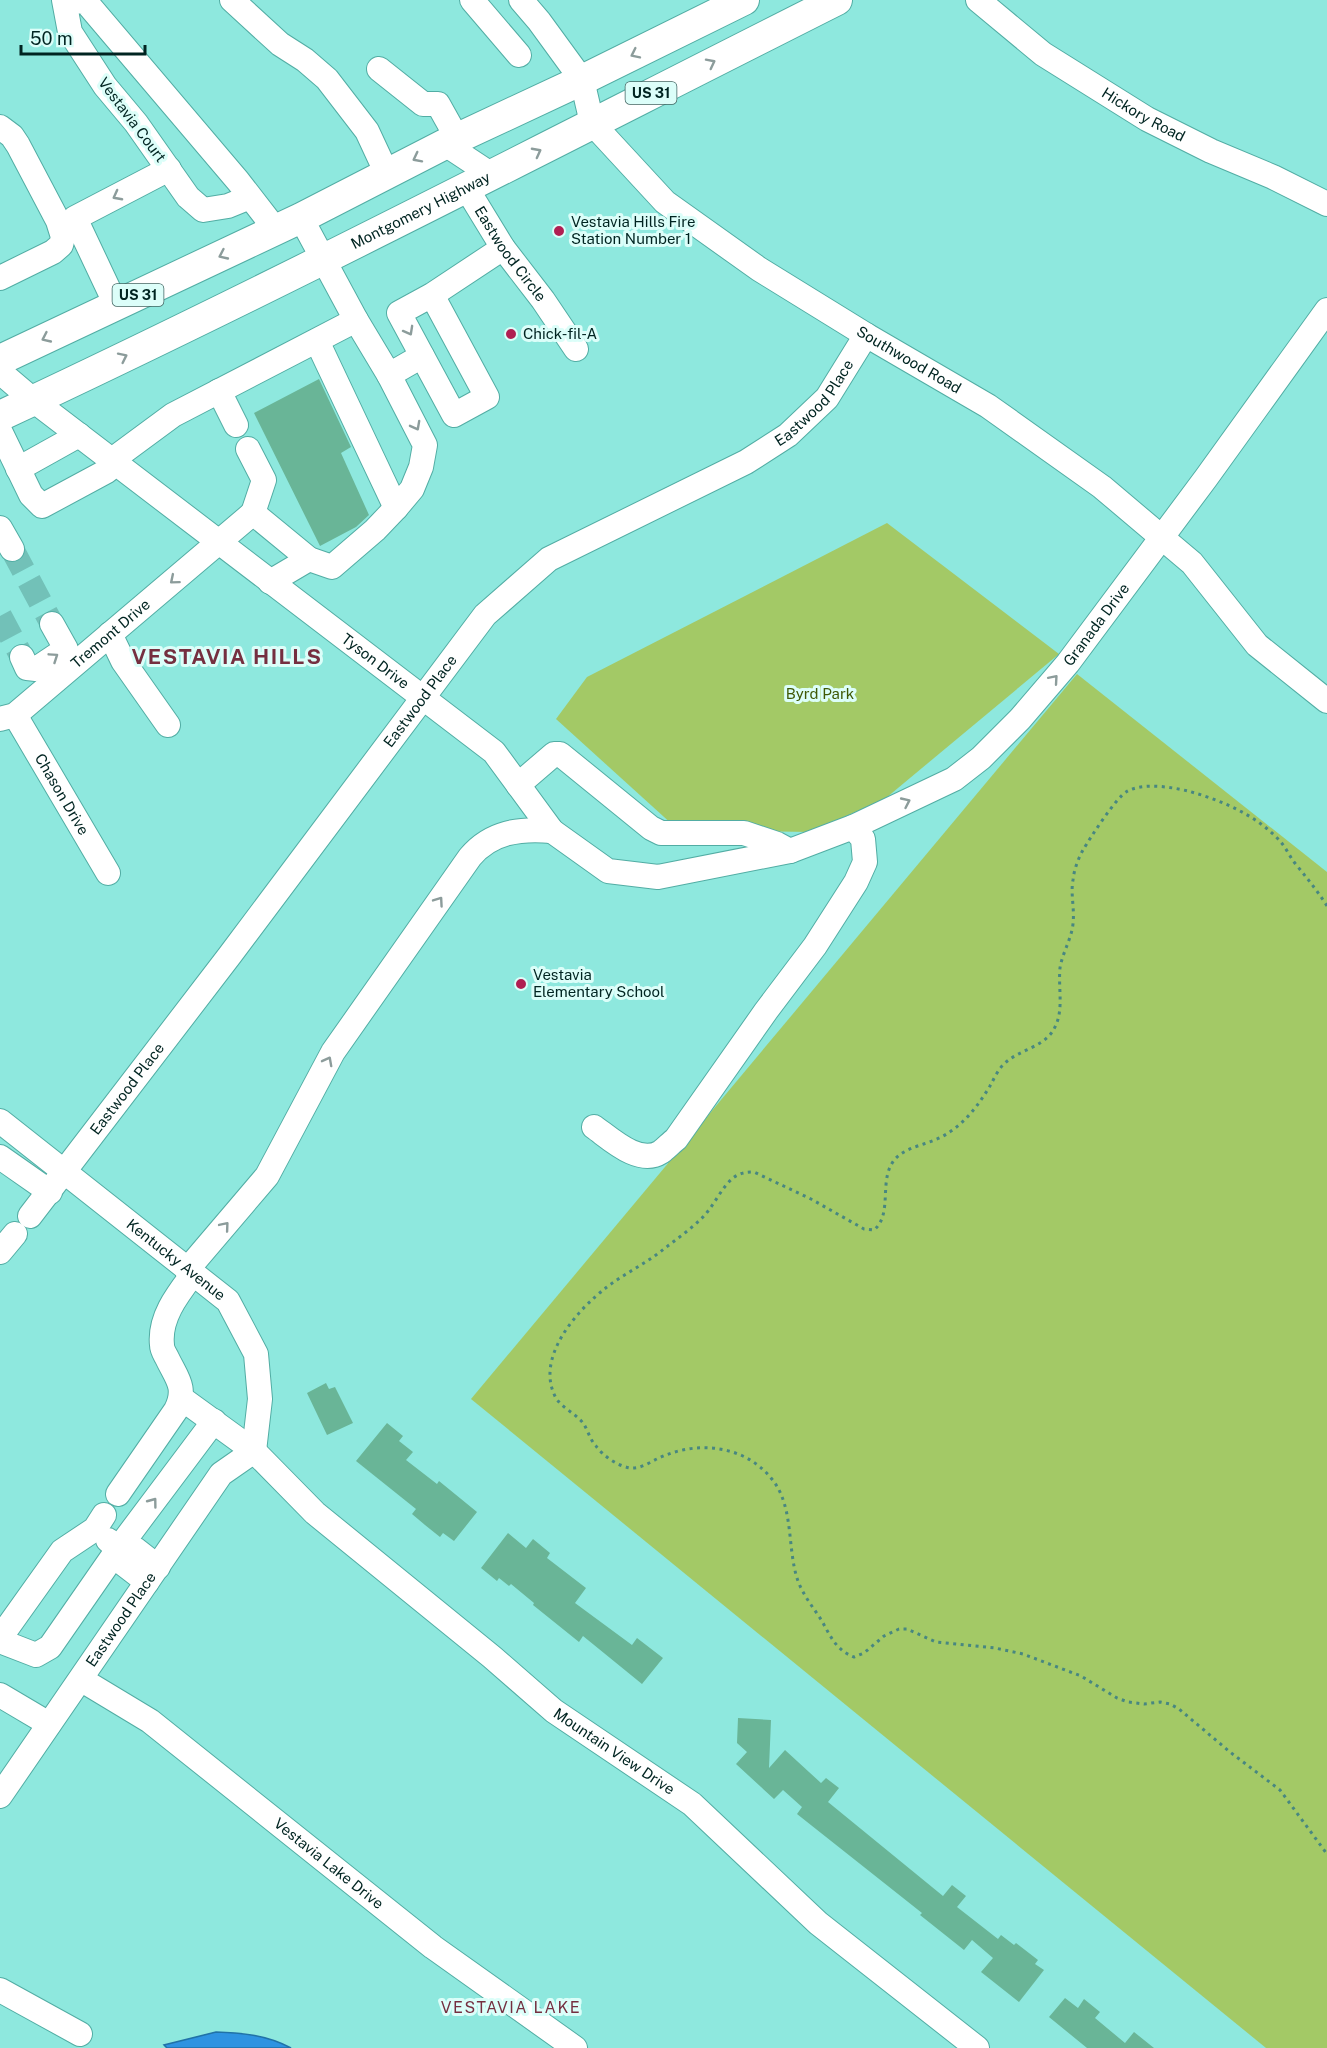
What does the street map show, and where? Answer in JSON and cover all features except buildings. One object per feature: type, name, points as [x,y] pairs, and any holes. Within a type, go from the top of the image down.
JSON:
[{"type":"main road","name":"US 31","points":[[0,360],[288,224],[451,141],[582,80],[744,0]]},
{"type":"main road","name":"Montgomery Highway","points":[[0,416],[479,182],[837,0]]},
{"type":"street","name":"Vestavia Court","points":[[250,197],[228,206],[203,210],[188,197],[136,123],[105,86],[70,33],[64,0],[86,2],[250,197],[288,224],[323,259],[389,375],[425,445],[421,467],[412,489],[375,530],[332,567],[309,559]]},
{"type":"street","points":[[232,0],[280,44],[305,60],[327,79],[368,131],[387,174]]},
{"type":"street","points":[[471,0],[519,55]]},
{"type":"street","points":[[521,0],[582,80],[592,123]]},
{"type":"street","name":"Hickory Road","points":[[978,0],[1043,54],[1147,119],[1327,204]]},
{"type":"street","points":[[379,69],[423,104],[438,104],[451,141],[479,182]]},
{"type":"street","name":"Southwood Road","points":[[592,123],[665,201],[759,269],[866,336],[988,406],[1102,487],[1192,563],[1257,645],[1327,701]]},
{"type":"street","points":[[0,127],[12,136],[18,145],[63,237],[61,245],[53,252],[0,278]]},
{"type":"street","points":[[116,305],[75,218],[169,169]]},
{"type":"street","name":"Eastwood Circle","points":[[479,182],[503,248],[576,348]]},
{"type":"street","points":[[0,431],[31,495],[42,506],[107,471],[112,460],[173,415],[317,341],[353,314],[347,271],[355,243]]},
{"type":"street","points":[[432,295],[488,397],[454,415],[399,313],[432,295],[503,248]]},
{"type":"street","name":"Granada Drive","points":[[790,851],[853,827],[954,779],[981,758],[1020,719],[1068,663],[1206,478],[1327,310]]},
{"type":"street","name":"Eastwood Place","points":[[15,1234],[50,1192],[484,615],[549,559],[746,462],[788,435],[827,398],[866,336]]},
{"type":"street","points":[[317,341],[396,508]]},
{"type":"street","points":[[389,375],[422,356]]},
{"type":"street","name":"Tyson Drive","points":[[0,372],[33,400],[494,752],[552,831],[608,871],[658,877],[790,851]]},
{"type":"street","points":[[219,391],[236,425]]},
{"type":"street","points":[[18,469],[79,435]]},
{"type":"street","points":[[248,448],[264,480],[253,513],[309,559],[270,582]]},
{"type":"street","name":"Tremont Drive","points":[[7,717],[110,634],[253,513]]},
{"type":"street","points":[[0,528],[12,549]]},
{"type":"street","points":[[22,657],[27,668],[36,669],[66,649],[52,624]]},
{"type":"street","points":[[110,634],[123,661],[168,725]]},
{"type":"street","name":"Chason Drive","points":[[7,717],[108,873]]},
{"type":"street","points":[[518,785],[554,754],[560,754],[651,828],[661,833],[744,833],[790,851]]},
{"type":"street","points":[[594,1127],[622,1147],[641,1156],[659,1153],[676,1139],[815,946],[856,882],[865,862],[863,839],[853,827]]},
{"type":"street","points":[[118,1494],[182,1398],[181,1387],[162,1347],[163,1326],[172,1303],[190,1272],[267,1176],[333,1052],[470,857],[487,841],[499,836],[523,830],[552,831]]},
{"type":"street","points":[[9,1128],[0,1157],[50,1192]]},
{"type":"street","name":"Kentucky Avenue","points":[[9,1128],[228,1301],[256,1354],[260,1399],[254,1451]]},
{"type":"street","name":"Mountain View Drive","points":[[182,1398],[254,1451],[315,1513],[492,1657],[554,1711],[692,1804],[818,1923],[977,2048]]},
{"type":"street","points":[[152,1574],[122,1562],[118,1549],[99,1522],[62,1551],[0,1640],[36,1655],[50,1647],[118,1549],[214,1421]]},
{"type":"street","name":"Eastwood Place","points":[[0,1796],[82,1680],[221,1474],[254,1451]]},
{"type":"street","name":"Vestavia Lake Drive","points":[[82,1680],[150,1721],[433,1947],[575,2048]]},
{"type":"street","points":[[0,1695],[49,1724]]},
{"type":"street","points":[[0,1989],[80,2034]]},
{"type":"path","points":[[1327,906],[1281,842],[1268,829],[1246,815],[1218,800],[1179,789],[1136,788],[1126,792],[1118,799],[1088,843],[1076,867],[1072,882],[1075,912],[1072,931],[1062,959],[1060,1011],[1056,1026],[1048,1038],[1017,1054],[1004,1064],[963,1122],[935,1141],[901,1153],[894,1160],[886,1183],[882,1218],[878,1227],[874,1230],[864,1229],[833,1210],[784,1186],[754,1172],[744,1172],[732,1179],[702,1218],[658,1253],[607,1287],[574,1317],[555,1350],[551,1369],[556,1399],[583,1423],[595,1446],[608,1458],[620,1464],[630,1468],[646,1465],[674,1452],[705,1447],[719,1448],[740,1454],[769,1475],[777,1485],[783,1501],[797,1578],[834,1642],[846,1654],[854,1657],[864,1653],[884,1636],[899,1629],[907,1629],[936,1642],[994,1648],[1023,1654],[1081,1676],[1117,1698],[1128,1702],[1170,1704],[1280,1790],[1327,1854]]},
{"type":"green space","name":"Byrd Park","points":[[887,523],[1059,654],[886,798],[811,832],[744,831],[674,826],[556,719],[587,677]]},
{"type":"green space","points":[[1077,674],[1327,872],[1327,2048],[1266,2048],[471,1399]]},
{"type":"water","points":[[216,2032],[255,2036],[273,2040],[291,2048],[167,2048],[164,2045]]},
{"type":"tunnel","points":[[12,549],[52,624]]},
{"type":"tunnel","points":[[0,616],[22,657]]},
{"type":"place","name":"Vestavia Hills Fire Station Number 1","points":[[559,231]]},
{"type":"place","name":"Chick-fil-A","points":[[511,334]]},
{"type":"place","name":"Vestavia Elementary School","points":[[521,984]]},
{"type":"district","name":"VESTAVIA HILLS","points":[[227,657]]},
{"type":"district","name":"VESTAVIA LAKE","points":[[511,2007]]}]
